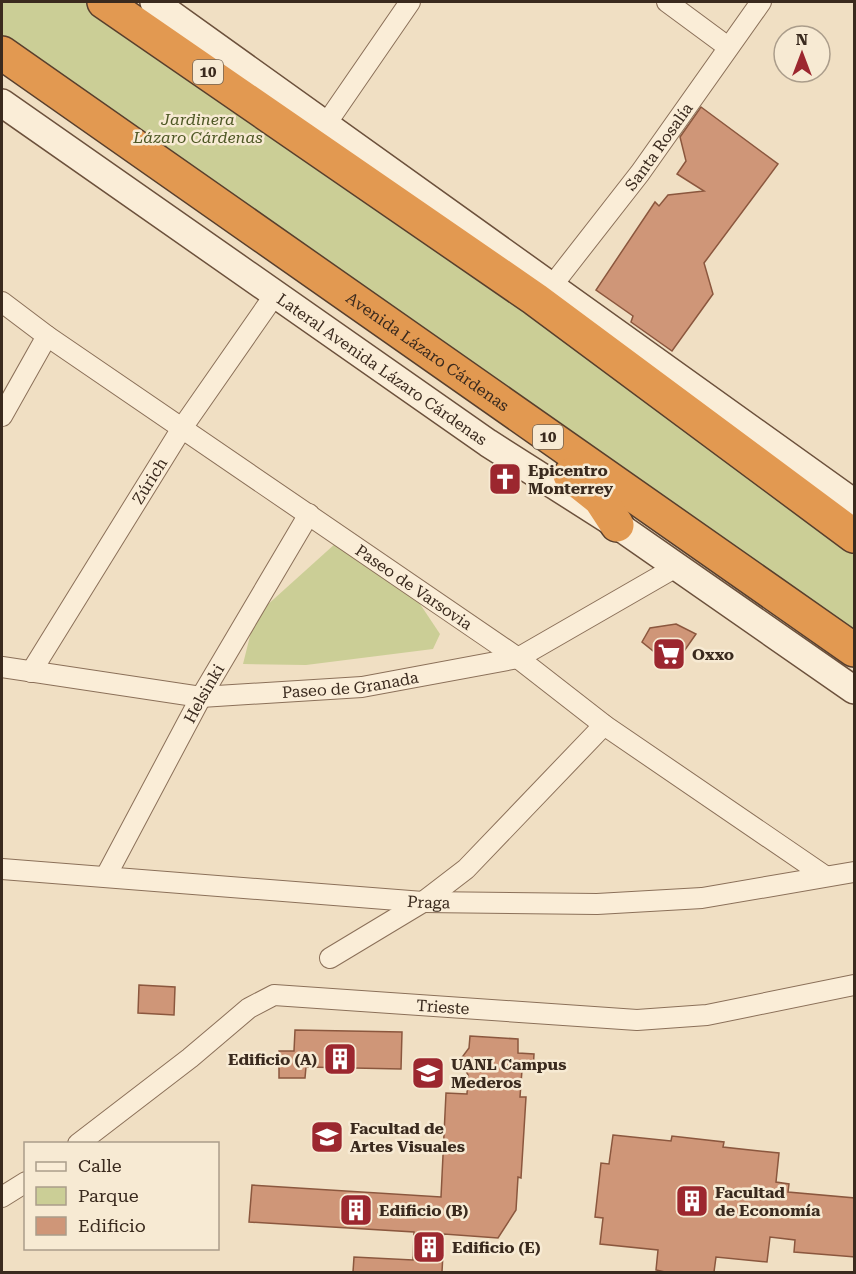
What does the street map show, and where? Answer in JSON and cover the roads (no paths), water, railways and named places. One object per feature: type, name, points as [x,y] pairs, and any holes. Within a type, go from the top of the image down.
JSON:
[{"type":"highway","name":"10","points":[[104,2],[535,299],[855,536]]},
{"type":"highway","name":"Avenida Lázaro Cárdenas","points":[[2,53],[855,650]]},
{"type":"highway","points":[[353,174],[393,186],[522,273],[560,294]]},
{"type":"highway","points":[[527,422],[533,443],[600,499],[617,525]]},
{"type":"main road","points":[[154,2],[855,503]]},
{"type":"main road","name":"Lateral Avenida Lázaro Cárdenas","points":[[2,103],[488,443],[617,525],[855,690]]},
{"type":"street","points":[[326,124],[410,2]]},
{"type":"street","points":[[667,2],[728,47]]},
{"type":"street","name":"Santa Rosalía","points":[[560,294],[640,173],[761,2]]},
{"type":"street","name":"Zúrich","points":[[31,672],[182,428],[276,293]]},
{"type":"street","name":"Paseo de Varsovia","points":[[2,302],[47,336],[518,658],[604,725],[825,876]]},
{"type":"street","points":[[2,416],[47,336]]},
{"type":"street","name":"Helsinki","points":[[106,876],[201,697],[309,514]]},
{"type":"street","name":"Paseo de Granada","points":[[2,667],[201,697],[362,687],[518,658],[676,567]]},
{"type":"street","points":[[330,958],[423,902],[466,869],[604,725]]},
{"type":"street","name":"Praga","points":[[2,869],[423,902],[597,904],[702,898],[855,872]]},
{"type":"street","name":"Trieste","points":[[79,1142],[190,1058],[249,1008],[274,995],[595,1018],[658,1020],[707,1015],[855,985]]},
{"type":"street","points":[[2,1197],[24,1183]]},
{"type":"place","name":"Epicentro Monterrey","points":[[505,479]]},
{"type":"place","name":"Oxxo","points":[[669,654]]},
{"type":"place","name":"Edificio (A)","points":[[340,1059]]},
{"type":"place","name":"UANL Campus Mederos","points":[[428,1073]]},
{"type":"place","name":"Facultad de Artes Visuales","points":[[327,1137]]},
{"type":"place","name":"Facultad de Economía","points":[[692,1201]]},
{"type":"place","name":"Edificio (B)","points":[[356,1210]]},
{"type":"place","name":"Edificio (E)","points":[[429,1247]]},
{"type":"park label","name":"Jardinera Lázaro Cárdenas","points":[[198,128]]}]
